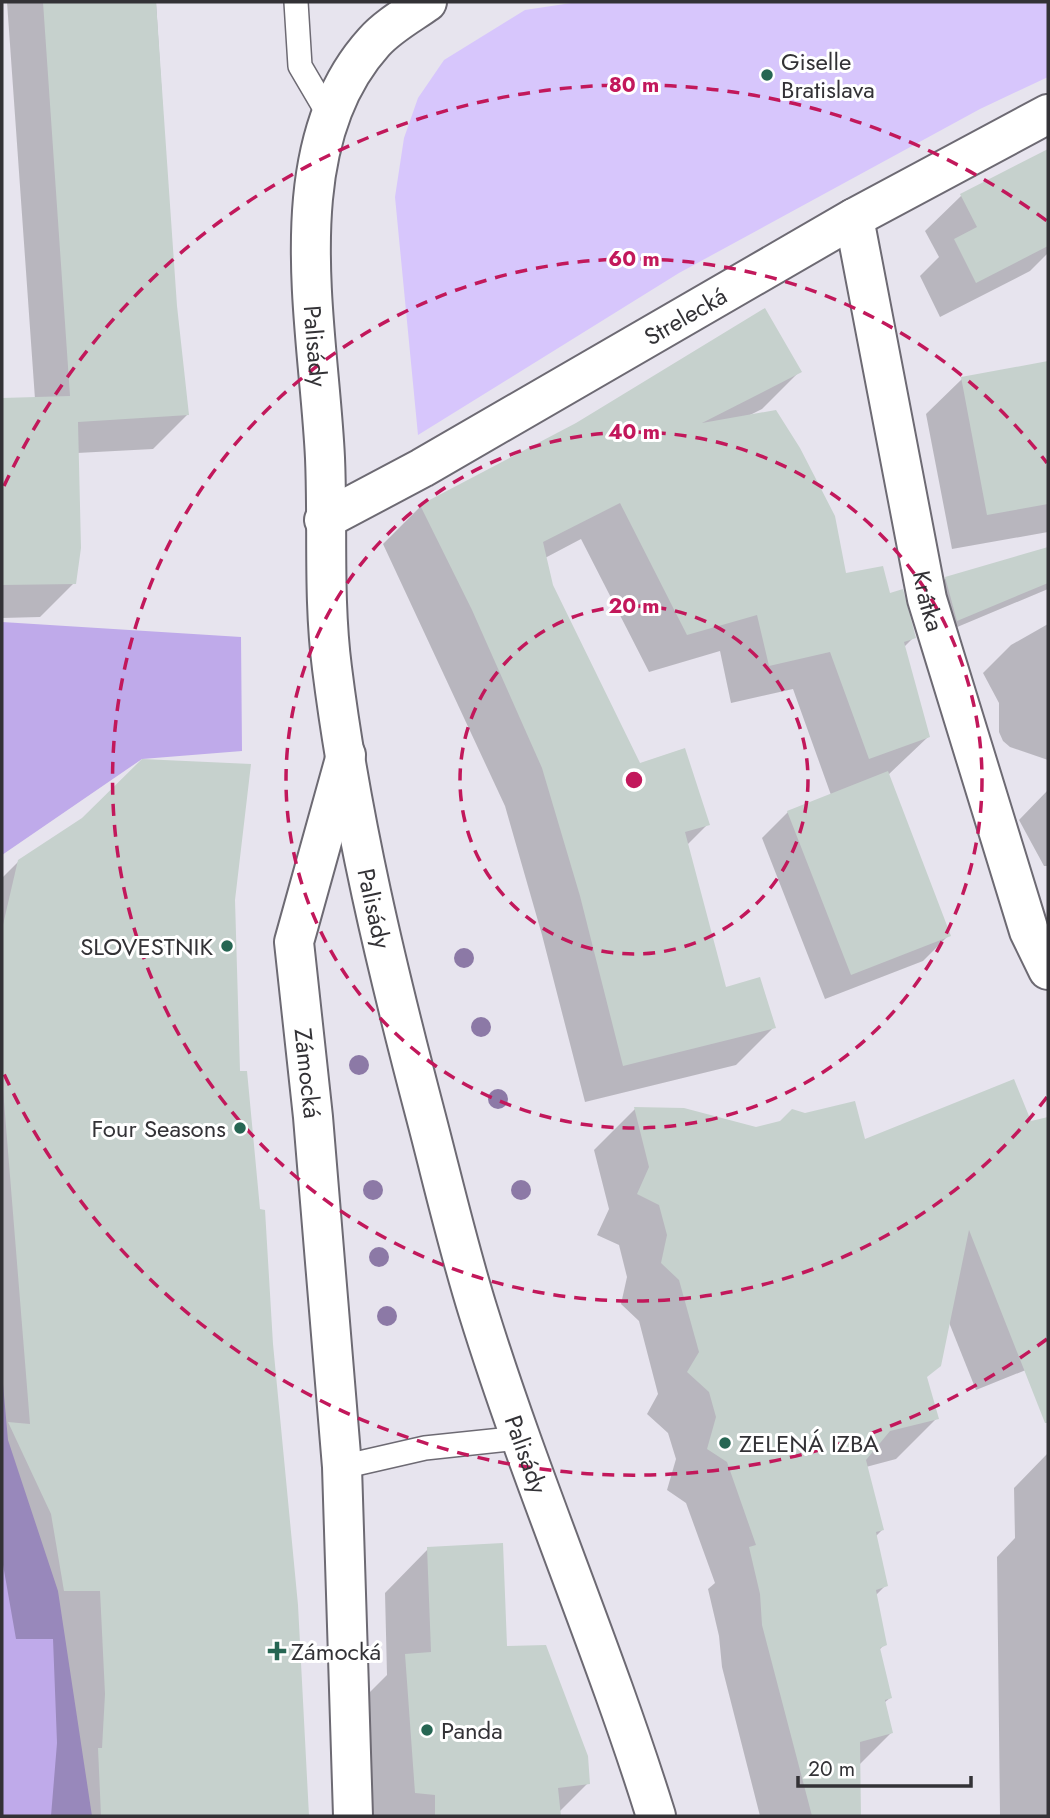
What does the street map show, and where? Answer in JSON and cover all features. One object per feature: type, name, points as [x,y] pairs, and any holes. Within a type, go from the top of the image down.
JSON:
[{"type":"street","name":"Palisády","points":[[427,2],[377,39],[351,72],[330,117],[318,164],[312,246],[325,462],[327,625],[346,755],[387,967],[476,1305],[519,1438],[635,1750],[656,1816]]},
{"type":"street","name":"Strelecká","points":[[324,520],[422,468],[854,218],[1048,114]]},
{"type":"street","name":"Krátka","points":[[854,218],[927,599],[1030,931],[1048,970]]},
{"type":"street","name":"Zámocká","points":[[346,755],[294,942],[313,1117],[342,1467],[353,1816]]},
{"type":"lane","points":[[296,2],[300,66],[330,117]]},
{"type":"lane","points":[[342,1467],[425,1448],[519,1438]]},
{"type":"shaded area","points":[[578,2],[1042,2],[1048,3],[1048,77],[980,109],[679,273],[418,435],[395,197],[404,138],[418,98],[444,60],[525,10]]},
{"type":"shaded area","points":[[2,622],[241,637],[242,751],[142,759],[2,855]]},
{"type":"shaded area","points":[[2,1373],[8,1440],[58,1591],[92,1816],[2,1816]]},
{"type":"building","points":[[43,2],[156,2],[177,306],[189,415],[78,422],[81,548],[76,584],[2,585],[2,398],[70,396]]},
{"type":"building","points":[[1048,149],[1048,246],[976,283],[954,239],[977,227],[960,194]]},
{"type":"building","points":[[765,308],[802,372],[702,423],[776,410],[800,448],[835,516],[846,573],[883,566],[890,593],[903,589],[916,638],[904,642],[930,737],[869,759],[830,652],[769,666],[757,615],[687,635],[620,503],[543,542],[553,585],[640,763],[685,748],[710,825],[685,832],[726,987],[760,977],[776,1028],[623,1066],[580,896],[542,768],[472,610],[420,505],[576,423]]},
{"type":"building","points":[[1048,361],[1048,504],[987,515],[961,377]]},
{"type":"building","points":[[1048,547],[1048,583],[957,621],[945,577]]},
{"type":"building","points":[[142,759],[251,764],[235,900],[240,1071],[247,1071],[260,1209],[265,1210],[273,1344],[298,1605],[309,1816],[101,1816],[98,1748],[102,1748],[105,1694],[100,1591],[64,1591],[51,1514],[8,1422],[30,1424],[2,1077],[2,929],[18,860],[82,818]]},
{"type":"building","points":[[888,771],[951,936],[851,975],[787,811]]},
{"type":"building","points":[[1014,1079],[1031,1121],[1048,1117],[1048,1423],[1045,1423],[969,1230],[941,1366],[927,1377],[939,1419],[890,1431],[866,1460],[884,1530],[876,1532],[888,1586],[876,1590],[887,1645],[880,1648],[892,1698],[885,1700],[893,1733],[860,1742],[861,1816],[812,1816],[762,1625],[760,1594],[749,1547],[756,1545],[727,1462],[707,1449],[716,1417],[709,1392],[687,1372],[699,1352],[679,1280],[661,1263],[667,1235],[659,1205],[637,1194],[649,1167],[634,1107],[684,1108],[756,1127],[780,1121],[792,1109],[805,1113],[855,1101],[865,1139]]},
{"type":"building","points":[[503,1543],[507,1646],[546,1645],[588,1756],[590,1784],[558,1788],[561,1816],[435,1816],[435,1795],[415,1793],[405,1654],[431,1652],[427,1547]]},
{"type":"place","name":"Giselle Bratislava","points":[[767,75]]},
{"type":"place","name":"SLOVESTNIK","points":[[227,946]]},
{"type":"place","name":"Four Seasons","points":[[240,1128]]},
{"type":"place","name":"ZELENÁ IZBA","points":[[725,1443]]},
{"type":"place","name":"Zámocká","points":[[277,1651]]},
{"type":"place","name":"Panda","points":[[427,1730]]}]
